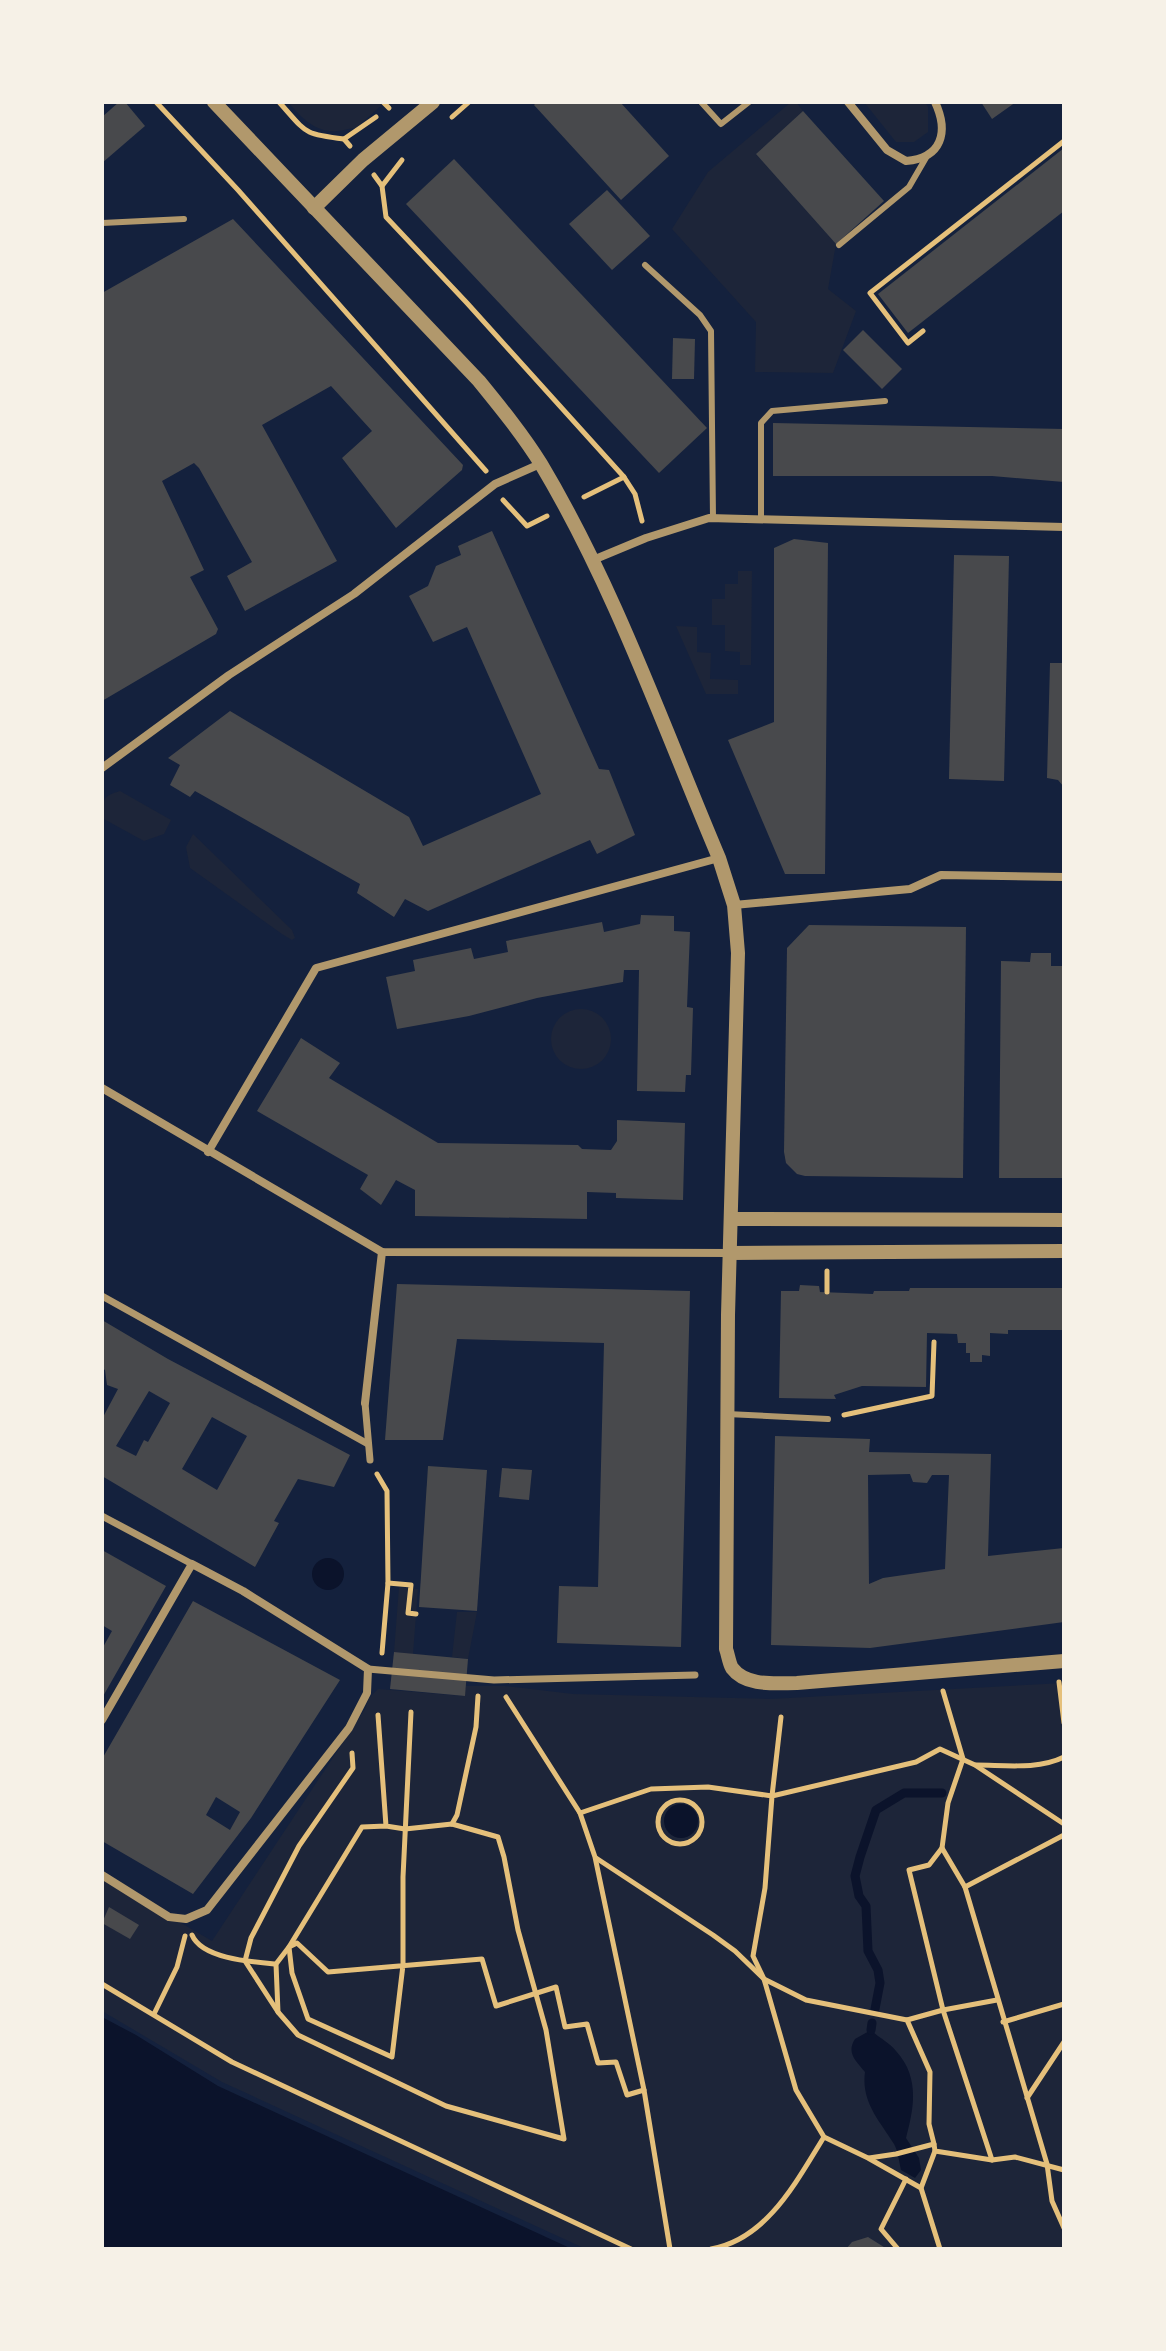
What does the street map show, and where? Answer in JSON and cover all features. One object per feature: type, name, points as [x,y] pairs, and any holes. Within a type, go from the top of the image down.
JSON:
[{"type":"street","points":[[214,102],[479,381],[514,424],[593,560],[719,858],[734,905],[738,953],[727,1414],[726,1649],[732,1668],[746,1679],[797,1683],[1061,1661]]},
{"type":"street","points":[[314,208],[363,160],[433,102]]},
{"type":"street","points":[[848,102],[887,150],[906,161],[927,156],[942,139],[943,125],[935,102]]},
{"type":"street","points":[[102,768],[229,675],[354,594],[495,484],[540,464]]},
{"type":"street","points":[[593,560],[646,538],[713,518],[1064,527]]},
{"type":"street","points":[[208,1152],[316,968],[719,858]]},
{"type":"street","points":[[734,905],[910,889],[941,875],[1064,877]]},
{"type":"street","points":[[102,1088],[382,1252],[1064,1251]]},
{"type":"street","points":[[731,1219],[1064,1220]]},
{"type":"street","points":[[370,1460],[365,1403],[382,1252]]},
{"type":"street","points":[[102,1296],[368,1444]]},
{"type":"street","points":[[102,1516],[243,1591],[368,1669],[494,1680],[695,1675]]},
{"type":"street","points":[[102,1720],[192,1564]]},
{"type":"street","points":[[102,1875],[169,1917],[186,1919],[207,1910],[349,1728],[367,1693],[368,1669]]},
{"type":"lane","points":[[701,102],[721,124],[749,102]]},
{"type":"lane","points":[[839,245],[909,187],[927,156]]},
{"type":"lane","points":[[102,223],[184,219]]},
{"type":"lane","points":[[645,265],[700,315],[711,331],[713,518]]},
{"type":"lane","points":[[761,520],[761,423],[772,411],[885,401]]},
{"type":"lane","points":[[727,1414],[828,1419]]},
{"type":"path","points":[[156,102],[470,450],[504,502],[527,526],[624,477]]},
{"type":"path","points":[[279,102],[305,131],[316,137],[344,139],[396,102]]},
{"type":"path","points":[[383,102],[389,108]]},
{"type":"path","points":[[344,139],[382,186],[386,217],[624,477],[635,494],[646,538]]},
{"type":"path","points":[[923,331],[908,343],[870,293],[1064,141]]},
{"type":"path","points":[[828,1419],[932,1396],[934,1342]]},
{"type":"path","points":[[370,1460],[387,1491],[388,1583],[380,1669]]},
{"type":"path","points":[[388,1583],[411,1585],[408,1613],[416,1614]]},
{"type":"path","points":[[1061,1661],[1064,1723]]},
{"type":"path","points":[[937,1671],[963,1759],[948,1803],[942,1848],[929,1865],[909,1870],[943,2010],[992,2160]]},
{"type":"path","points":[[452,1824],[457,1815],[476,1727],[479,1679]]},
{"type":"path","points":[[494,1680],[580,1813],[595,1857],[644,2090],[670,2249]]},
{"type":"path","points":[[289,1947],[292,1973],[308,2019],[392,2057],[403,1965],[411,1712]]},
{"type":"path","points":[[781,1717],[765,1888],[753,1956],[764,1979],[796,2090],[824,2137],[921,2188]]},
{"type":"path","points":[[378,1723],[386,1826]]},
{"type":"path","points":[[278,2012],[276,1964],[362,1827],[405,1829],[452,1824],[498,1837],[518,1930],[546,2030],[564,2139],[446,2106],[298,2035],[278,2012],[245,1961],[251,1938],[299,1846],[353,1768],[349,1728]]},
{"type":"path","points":[[580,1813],[651,1789],[708,1787],[772,1796],[916,1762],[940,1749],[975,1765],[1064,1824]]},
{"type":"path","points":[[975,1765],[1023,1765],[1064,1757]]},
{"type":"path","points":[[682,1788],[683,1799]]},
{"type":"path","points":[[683,1799],[690,1801],[700,1811],[703,1825],[696,1838],[676,1844],[663,1836],[659,1829],[659,1814],[669,1802],[683,1799]]},
{"type":"path","points":[[965,1887],[1064,1835]]},
{"type":"path","points":[[942,1848],[965,1887],[1047,2164],[1052,2201],[1064,2228]]},
{"type":"path","points":[[595,1857],[713,1935],[764,1979],[806,2000],[907,2020],[997,2000]]},
{"type":"path","points":[[154,2014],[185,1942],[186,1919]]},
{"type":"path","points":[[195,1941],[222,1956],[276,1964]]},
{"type":"path","points":[[289,1947],[297,1943],[328,1972],[482,1959],[496,2006],[556,1987],[565,2027],[587,2024],[598,2063],[616,2062],[627,2095],[644,2090]]},
{"type":"path","points":[[102,1984],[232,2062],[631,2249]]},
{"type":"path","points":[[1003,2022],[1064,2004]]},
{"type":"path","points":[[907,2020],[930,2072],[929,2124],[935,2147],[921,2188],[940,2249]]},
{"type":"path","points":[[1027,2098],[1064,2042]]},
{"type":"path","points":[[711,2249],[730,2247],[772,2215],[824,2137]]},
{"type":"path","points":[[868,2158],[917,2147],[935,2147],[992,2160],[1015,2157],[1064,2170]]},
{"type":"path","points":[[898,2249],[881,2229],[906,2179]]},
{"type":"shaded area","points":[[288,102],[385,102],[356,128],[329,131],[315,127]]},
{"type":"shaded area","points":[[791,102],[796,102],[803,111],[756,154],[836,244],[828,289],[856,311],[833,373],[755,372],[756,322],[672,229],[708,172]]},
{"type":"shaded area","points":[[864,102],[925,102],[928,107],[928,132],[914,142],[896,142]]},
{"type":"shaded area","points":[[738,571],[752,571],[751,665],[740,665],[740,652],[725,651],[725,625],[712,625],[712,599],[725,599],[725,584],[738,584]]},
{"type":"shaded area","points":[[676,626],[697,627],[697,652],[711,653],[710,679],[738,680],[738,694],[706,694]]},
{"type":"shaded area","points":[[120,791],[171,820],[164,834],[144,841],[102,818],[105,800]]},
{"type":"shaded area","points":[[193,834],[292,930],[295,938],[292,940],[282,934],[190,868],[186,847]]},
{"type":"shaded area","points":[[581,1009],[593,1011],[602,1018],[609,1027],[609,1051],[602,1060],[593,1067],[581,1069],[569,1067],[560,1060],[553,1051],[551,1039],[553,1027],[560,1018],[569,1011]]},
{"type":"shaded area","points":[[328,1558],[340,1562],[344,1574],[340,1586],[328,1590],[316,1586],[312,1574],[316,1562]]},
{"type":"shaded area","points":[[399,1587],[418,1589],[413,1654],[394,1652]]},
{"type":"shaded area","points":[[457,1612],[477,1612],[468,1659],[452,1657]]},
{"type":"shaded area","points":[[1064,1683],[1064,2249],[586,2249],[222,2082],[102,2011],[102,1877],[212,1941],[365,1709],[369,1698],[378,1689],[464,1696],[466,1686],[505,1686],[573,1694],[771,1699]]},
{"type":"shaded area","points":[[681,1804],[693,1809],[698,1821],[693,1833],[681,1838],[669,1833],[664,1821],[669,1809]]},
{"type":"shaded area","points":[[102,2017],[218,2086],[572,2249],[102,2249]]},
{"type":"shaded area","points":[[871,2030],[893,2048],[909,2071],[913,2104],[906,2138],[919,2158],[921,2170],[915,2178],[901,2170],[895,2147],[868,2102],[865,2072],[852,2053],[855,2039]]},
{"type":"building","points":[[119,102],[125,102],[145,126],[102,163],[102,117]]},
{"type":"building","points":[[537,102],[620,102],[669,156],[621,200],[534,105]]},
{"type":"building","points":[[981,102],[1016,102],[992,119]]},
{"type":"building","points":[[803,111],[884,201],[836,244],[756,154]]},
{"type":"building","points":[[1064,148],[1064,211],[908,333],[878,294]]},
{"type":"building","points":[[454,159],[707,428],[659,473],[406,204]]},
{"type":"building","points":[[607,190],[650,236],[612,270],[569,224]]},
{"type":"building","points":[[233,219],[463,465],[462,470],[396,528],[342,458],[372,431],[331,386],[262,425],[337,561],[245,611],[227,576],[252,562],[199,468],[194,463],[162,481],[204,570],[190,577],[218,629],[216,634],[102,701],[102,293]]},
{"type":"building","points":[[863,330],[902,369],[882,389],[843,350]]},
{"type":"building","points":[[673,338],[695,339],[694,379],[672,379]]},
{"type":"building","points":[[773,423],[1064,429],[1064,482],[992,476],[773,476]]},
{"type":"building","points":[[492,531],[599,769],[609,770],[635,835],[597,854],[590,840],[428,911],[405,899],[394,917],[357,893],[360,884],[195,791],[190,797],[170,785],[180,765],[168,758],[230,711],[409,817],[423,846],[541,794],[467,627],[433,642],[409,596],[428,586],[436,566],[461,555],[458,546]]},
{"type":"building","points":[[794,539],[828,543],[825,874],[785,874],[728,740],[774,722],[774,548]]},
{"type":"building","points":[[954,555],[1009,556],[1004,781],[949,779]]},
{"type":"building","points":[[1050,663],[1064,663],[1064,787],[1058,780],[1047,778]]},
{"type":"building","points":[[641,915],[674,916],[674,931],[690,932],[687,1007],[693,1008],[691,1075],[686,1075],[685,1092],[637,1091],[639,970],[624,970],[623,982],[397,1029],[386,977],[415,971],[413,960],[471,948],[474,959],[508,952],[506,941],[602,922],[604,932],[640,924]]},
{"type":"building","points":[[809,925],[966,927],[963,1178],[805,1176],[797,1174],[786,1163],[787,948]]},
{"type":"building","points":[[1031,953],[1051,953],[1051,966],[1064,966],[1064,1178],[999,1178],[1001,961],[1030,962]]},
{"type":"building","points":[[301,1038],[340,1063],[329,1078],[438,1143],[578,1145],[582,1149],[611,1150],[617,1141],[617,1120],[685,1123],[683,1200],[616,1198],[616,1193],[587,1192],[587,1219],[415,1216],[415,1190],[396,1180],[381,1205],[360,1189],[368,1175],[257,1111]]},
{"type":"building","points":[[397,1284],[690,1291],[681,1647],[557,1643],[559,1586],[598,1587],[604,1343],[457,1339],[443,1440],[385,1440]]},
{"type":"building","points":[[800,1285],[819,1286],[820,1292],[873,1294],[874,1291],[909,1291],[910,1288],[1064,1288],[1064,1330],[990,1333],[990,1356],[982,1355],[982,1362],[970,1362],[966,1343],[958,1343],[957,1334],[927,1333],[926,1387],[862,1386],[834,1395],[836,1399],[779,1398],[781,1291],[799,1291]]},
{"type":"building","points":[[102,1320],[168,1359],[350,1455],[334,1487],[298,1479],[274,1521],[279,1523],[255,1567],[102,1476],[102,1419],[118,1389],[107,1385],[102,1368]],"holes":[[[149,1391],[170,1403],[148,1442],[144,1440],[136,1456],[116,1446]],[[212,1417],[247,1436],[217,1490],[182,1469]]]},
{"type":"building","points":[[775,1436],[870,1439],[869,1452],[991,1454],[988,1556],[1064,1548],[1064,1622],[870,1648],[771,1645]],"holes":[[[910,1474],[913,1482],[927,1483],[932,1475],[949,1475],[945,1569],[883,1578],[869,1584],[868,1475]]]},
{"type":"building","points":[[428,1466],[487,1470],[477,1611],[419,1607]]},
{"type":"building","points":[[502,1468],[532,1470],[529,1500],[499,1497]]},
{"type":"building","points":[[102,1550],[166,1586],[102,1698],[102,1649],[112,1631],[102,1625]]},
{"type":"building","points":[[193,1601],[340,1680],[251,1818],[193,1894],[102,1841],[102,1759]],"holes":[[[216,1797],[240,1812],[230,1830],[206,1815]]]},
{"type":"building","points":[[394,1652],[468,1659],[465,1696],[390,1689]]},
{"type":"building","points":[[109,1907],[139,1925],[130,1939],[102,1923]]},
{"type":"building","points":[[868,2237],[887,2249],[846,2249],[852,2242]]},
{"type":"waterway","points":[[875,2009],[880,1983],[878,1970],[868,1951],[866,1906],[859,1896],[855,1876],[860,1857],[876,1810],[904,1793],[942,1793]]},
{"type":"waterway","points":[[871,2030],[872,2023]]}]
